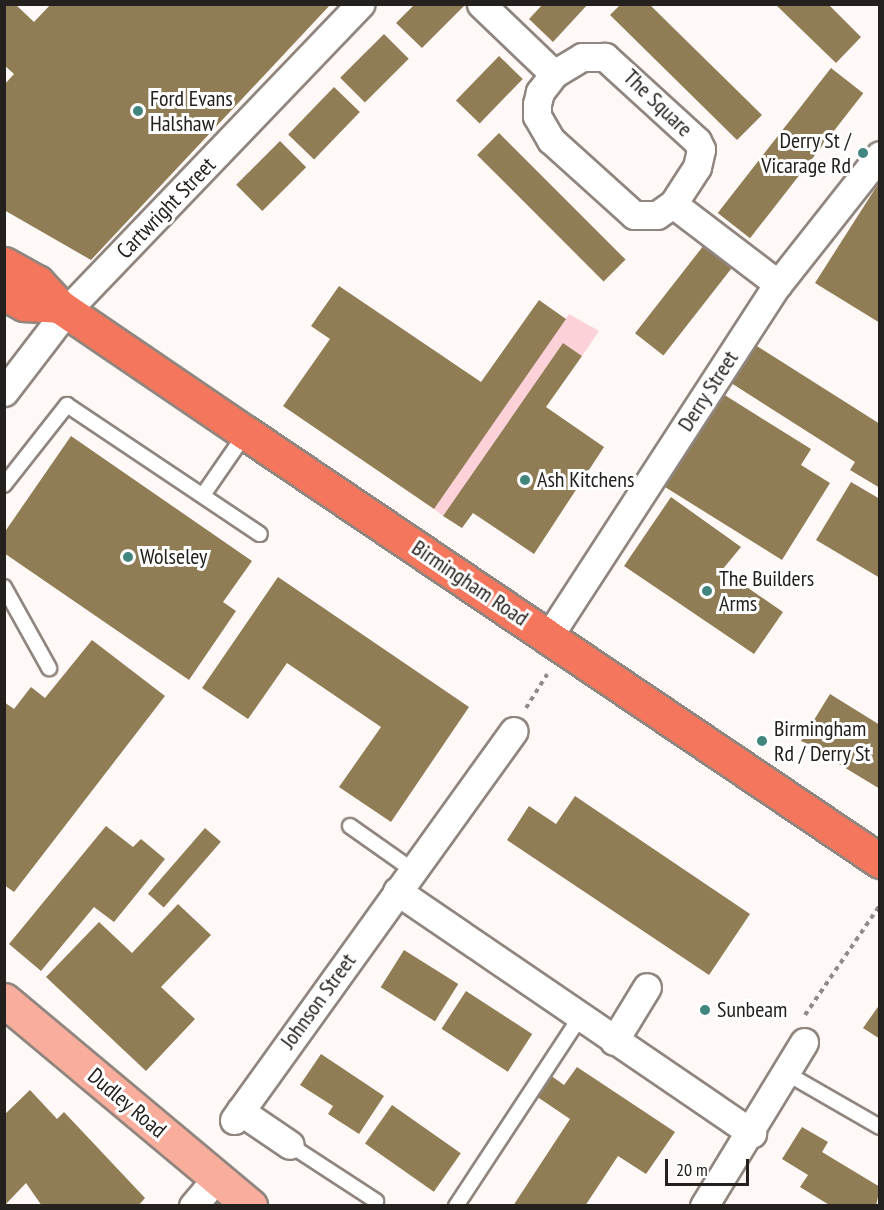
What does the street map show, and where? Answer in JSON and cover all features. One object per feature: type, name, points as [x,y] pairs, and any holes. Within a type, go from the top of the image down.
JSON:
[{"type":"highway","name":"Birmingham Road","points":[[4,264],[37,282],[63,308],[246,434],[549,636],[879,861]]},
{"type":"highway","points":[[4,293],[24,304],[63,308]]},
{"type":"main road","name":"Dudley Road","points":[[4,1000],[250,1206]]},
{"type":"street","name":"Cartwright Street","points":[[4,393],[63,308],[360,4]]},
{"type":"street","points":[[481,4],[555,74]]},
{"type":"street","name":"The Square","points":[[582,57],[605,57],[697,141],[701,149],[697,167],[673,204],[657,215],[634,215],[551,140],[537,116],[537,104],[540,92],[555,74],[582,57]]},
{"type":"street","name":"Derry Street","points":[[549,636],[778,284],[879,155]]},
{"type":"street","points":[[673,204],[778,284]]},
{"type":"street","name":"Johnson Street","points":[[291,1145],[237,1115],[397,891],[411,868],[514,731]]},
{"type":"street","points":[[397,891],[752,1133]]},
{"type":"street","points":[[614,1041],[647,987]]},
{"type":"street","points":[[704,1206],[752,1133],[786,1073],[804,1031]]},
{"type":"street","points":[[193,1206],[217,1177]]},
{"type":"lane","points":[[4,485],[67,405],[260,534]]},
{"type":"lane","points":[[203,495],[246,434]]},
{"type":"lane","points":[[4,587],[49,668]]},
{"type":"lane","points":[[350,826],[411,868]]},
{"type":"lane","points":[[456,1206],[580,1017]]},
{"type":"lane","points":[[786,1073],[879,1127]]},
{"type":"lane","points":[[291,1145],[376,1201]]},
{"type":"path","points":[[514,731],[547,673]]},
{"type":"path","points":[[804,1031],[879,905]]},
{"type":"shaded area","points":[[569,314],[599,331],[582,356],[563,343],[443,516],[434,509]]},
{"type":"building","name":"Ford Evans Halshaw","points":[[4,4],[15,4],[34,22],[51,4],[331,4],[91,260],[4,210],[4,85],[14,74],[4,65]]},
{"type":"building","points":[[415,4],[466,4],[422,48],[396,23]]},
{"type":"building","points":[[543,4],[588,4],[553,42],[529,19]]},
{"type":"building","points":[[621,4],[649,4],[762,115],[737,140],[610,15]]},
{"type":"building","points":[[775,4],[828,4],[861,37],[836,63]]},
{"type":"building","points":[[384,34],[409,59],[365,103],[340,78]]},
{"type":"building","points":[[499,56],[523,79],[480,124],[456,101]]},
{"type":"building","points":[[831,68],[863,93],[750,238],[718,213]]},
{"type":"building","points":[[334,87],[360,112],[314,159],[288,134]]},
{"type":"building","points":[[499,133],[626,260],[604,281],[477,155]]},
{"type":"building","points":[[280,141],[306,167],[262,211],[236,185]]},
{"type":"building","points":[[880,181],[880,323],[815,283]]},
{"type":"building","points":[[704,245],[732,267],[663,355],[635,333]]},
{"type":"building","points":[[339,286],[481,382],[539,300],[566,319],[434,509],[283,406],[330,339],[311,326]]},
{"type":"building","name":"Ash Kitchens","points":[[563,343],[582,356],[546,407],[604,447],[534,554],[473,513],[462,528],[443,516]]},
{"type":"building","points":[[752,343],[880,424],[880,488],[850,470],[855,462],[728,381]]},
{"type":"building","points":[[723,394],[811,449],[801,465],[830,483],[782,560],[665,487]]},
{"type":"building","name":"Wolseley","points":[[71,436],[252,561],[223,602],[236,611],[189,680],[4,553],[4,533]]},
{"type":"building","points":[[851,482],[880,499],[880,578],[816,540]]},
{"type":"building","name":"The Builders Arms","points":[[671,497],[741,547],[722,570],[783,612],[754,654],[624,566]]},
{"type":"building","points":[[278,577],[469,707],[391,822],[339,787],[381,727],[287,663],[248,719],[202,688]]},
{"type":"building","points":[[92,640],[165,696],[14,892],[4,885],[4,702],[14,709],[31,687],[45,698]]},
{"type":"building","points":[[830,694],[880,725],[880,789],[801,741]]},
{"type":"building","points":[[575,796],[750,914],[709,975],[507,840],[529,806],[556,824]]},
{"type":"building","points":[[106,826],[133,847],[141,839],[165,859],[114,922],[94,907],[41,971],[9,944]]},
{"type":"building","points":[[205,828],[221,842],[164,907],[148,894]]},
{"type":"building","points":[[178,904],[211,935],[161,987],[195,1019],[146,1071],[46,977],[99,922],[132,953]]},
{"type":"building","points":[[404,950],[458,984],[435,1021],[381,987]]},
{"type":"building","points":[[466,991],[532,1034],[508,1072],[441,1029]]},
{"type":"building","points":[[880,1004],[880,1039],[863,1028]]},
{"type":"building","points":[[321,1054],[384,1096],[359,1134],[328,1114],[333,1106],[300,1085]]},
{"type":"building","points":[[577,1067],[675,1132],[646,1174],[618,1156],[585,1206],[513,1206],[570,1119],[536,1096],[550,1075],[564,1085]]},
{"type":"building","points":[[30,1090],[57,1119],[64,1112],[145,1198],[138,1206],[42,1206],[26,1183],[4,1206],[4,1115]]},
{"type":"building","points":[[392,1105],[461,1153],[434,1192],[365,1144]]},
{"type":"building","points":[[802,1127],[828,1142],[822,1152],[880,1187],[876,1206],[831,1206],[800,1187],[808,1175],[782,1159]]},
{"type":"place","name":"Ford Evans Halshaw","points":[[138,111]]},
{"type":"place","name":"Derry St / Vicarage Rd","points":[[863,153]]},
{"type":"place","name":"Ash Kitchens","points":[[525,480]]},
{"type":"place","name":"Wolseley","points":[[128,557]]},
{"type":"place","name":"The Builders Arms","points":[[707,591]]},
{"type":"place","name":"Birmingham Rd / Derry St","points":[[762,741]]},
{"type":"place","name":"Sunbeam","points":[[705,1010]]}]
